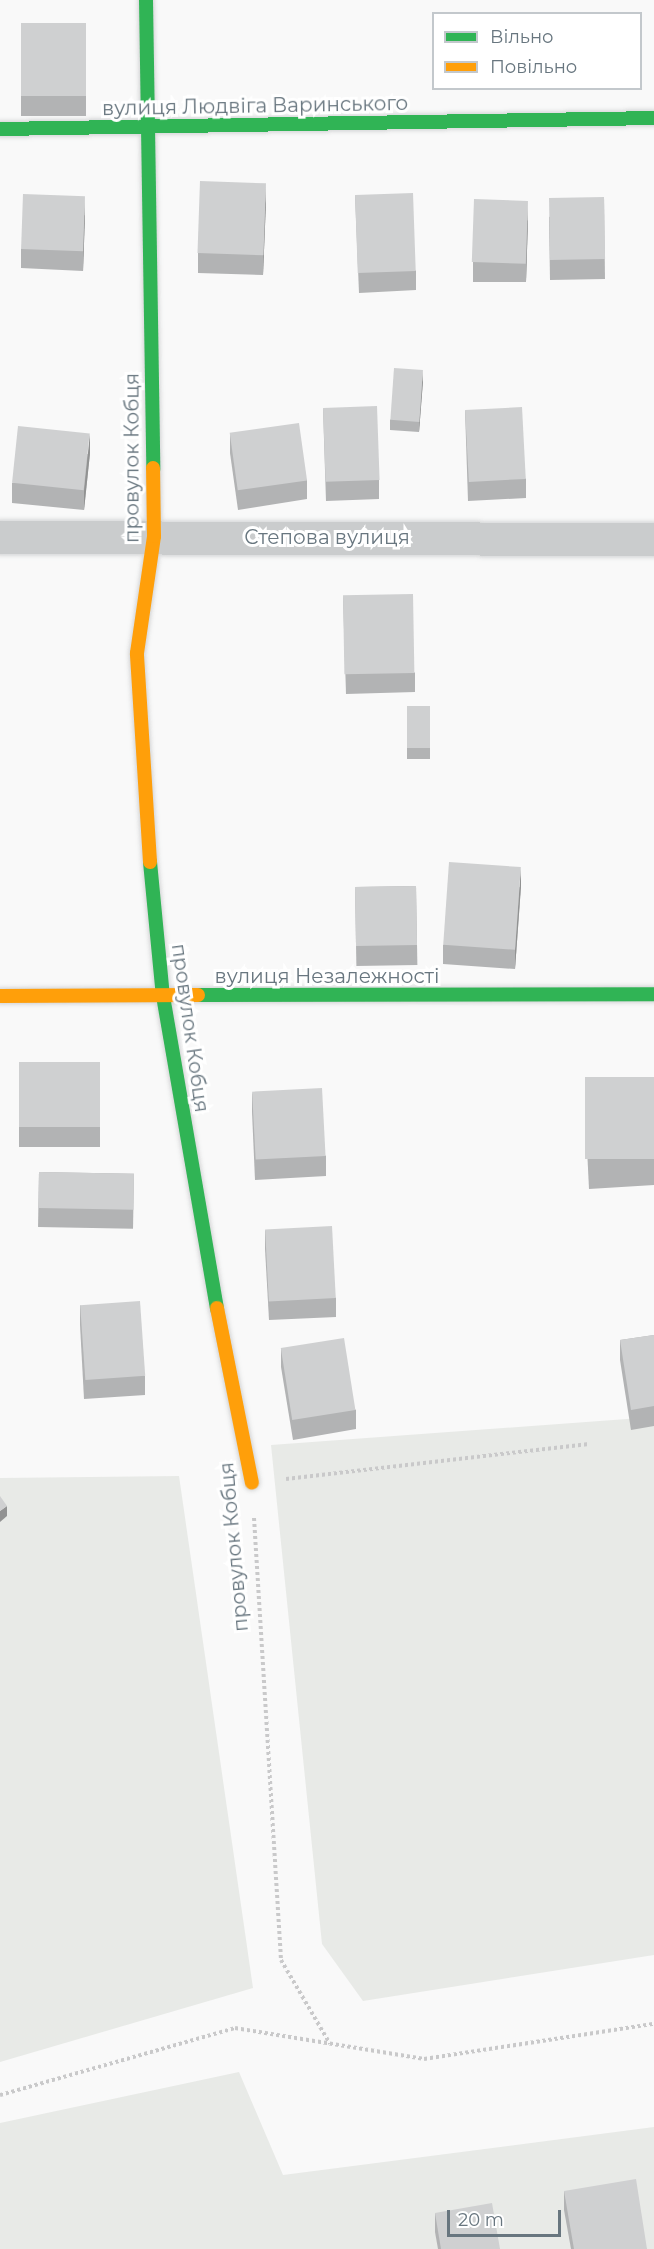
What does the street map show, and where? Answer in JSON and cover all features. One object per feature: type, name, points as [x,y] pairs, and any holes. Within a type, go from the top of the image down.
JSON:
[{"type":"street","name":"провулок Кобця","points":[[146,0],[154,536],[137,653],[163,996],[195,1196],[252,1483]]},
{"type":"street","name":"вулиця Людвіга Варинського","points":[[0,129],[654,118]]},
{"type":"street","name":"Степова вулиця","points":[[0,537],[654,539]]},
{"type":"street","name":"вулиця Незалежності","points":[[0,996],[654,994]]},
{"type":"path","points":[[252,1483],[589,1444]]},
{"type":"path","name":"провулок Кобця","points":[[252,1483],[281,1960],[330,2044]]},
{"type":"path","points":[[0,2095],[235,2028],[424,2059],[654,2024]]},
{"type":"shaded area","points":[[654,1417],[654,1955],[363,2001],[322,1944],[271,1445]]},
{"type":"shaded area","points":[[179,1476],[253,1988],[0,2062],[0,1478]]},
{"type":"shaded area","points":[[239,2072],[283,2175],[654,2127],[654,2249],[0,2249],[0,2123]]},
{"type":"building","points":[[21,23],[86,23],[86,96],[21,96]]},
{"type":"building","points":[[200,181],[266,183],[263,255],[197,253]]},
{"type":"building","points":[[413,193],[416,271],[358,273],[355,195]]},
{"type":"building","points":[[23,194],[85,196],[83,251],[21,249]]},
{"type":"building","points":[[604,197],[605,259],[550,260],[549,198]]},
{"type":"building","points":[[474,199],[528,201],[526,264],[472,262]]},
{"type":"building","points":[[394,368],[423,370],[419,422],[390,420]]},
{"type":"building","points":[[377,406],[380,480],[326,482],[323,408]]},
{"type":"building","points":[[522,407],[526,479],[469,482],[465,410]]},
{"type":"building","points":[[299,423],[307,480],[238,490],[230,433]]},
{"type":"building","points":[[18,426],[90,434],[84,490],[12,483]]},
{"type":"building","points":[[413,594],[414,673],[344,674],[343,595]]},
{"type":"building","points":[[407,706],[430,706],[430,748],[407,748]]},
{"type":"building","points":[[449,862],[521,867],[515,950],[443,945]]},
{"type":"building","points":[[416,886],[417,945],[356,946],[355,887]]},
{"type":"building","points":[[19,1062],[100,1062],[100,1127],[19,1127]]},
{"type":"building","points":[[585,1077],[654,1077],[654,1159],[585,1159]]},
{"type":"building","points":[[322,1088],[326,1156],[256,1160],[252,1092]]},
{"type":"building","points":[[39,1172],[134,1174],[133,1210],[38,1208]]},
{"type":"building","points":[[332,1226],[336,1298],[269,1301],[265,1230]]},
{"type":"building","points":[[140,1301],[145,1376],[85,1380],[80,1305]]},
{"type":"building","points":[[654,1335],[654,1406],[631,1410],[620,1340]]},
{"type":"building","points":[[344,1338],[355,1410],[292,1420],[281,1348]]},
{"type":"building","points":[[0,1496],[7,1506],[0,1511]]},
{"type":"building","points":[[636,2179],[647,2249],[574,2249],[564,2191]]},
{"type":"building","points":[[492,2203],[500,2249],[441,2249],[435,2213]]},
{"type":"traffic: fast","points":[[146,0],[153,468]]},
{"type":"traffic: fast","points":[[0,129],[654,118]]},
{"type":"traffic: fast","points":[[150,862],[163,996],[217,1308]]},
{"type":"traffic: fast","points":[[198,995],[654,994]]},
{"type":"traffic: slow","points":[[150,862],[137,653],[154,536],[153,468]]},
{"type":"traffic: slow","points":[[0,996],[198,995]]},
{"type":"traffic: slow","points":[[217,1308],[252,1483]]}]
